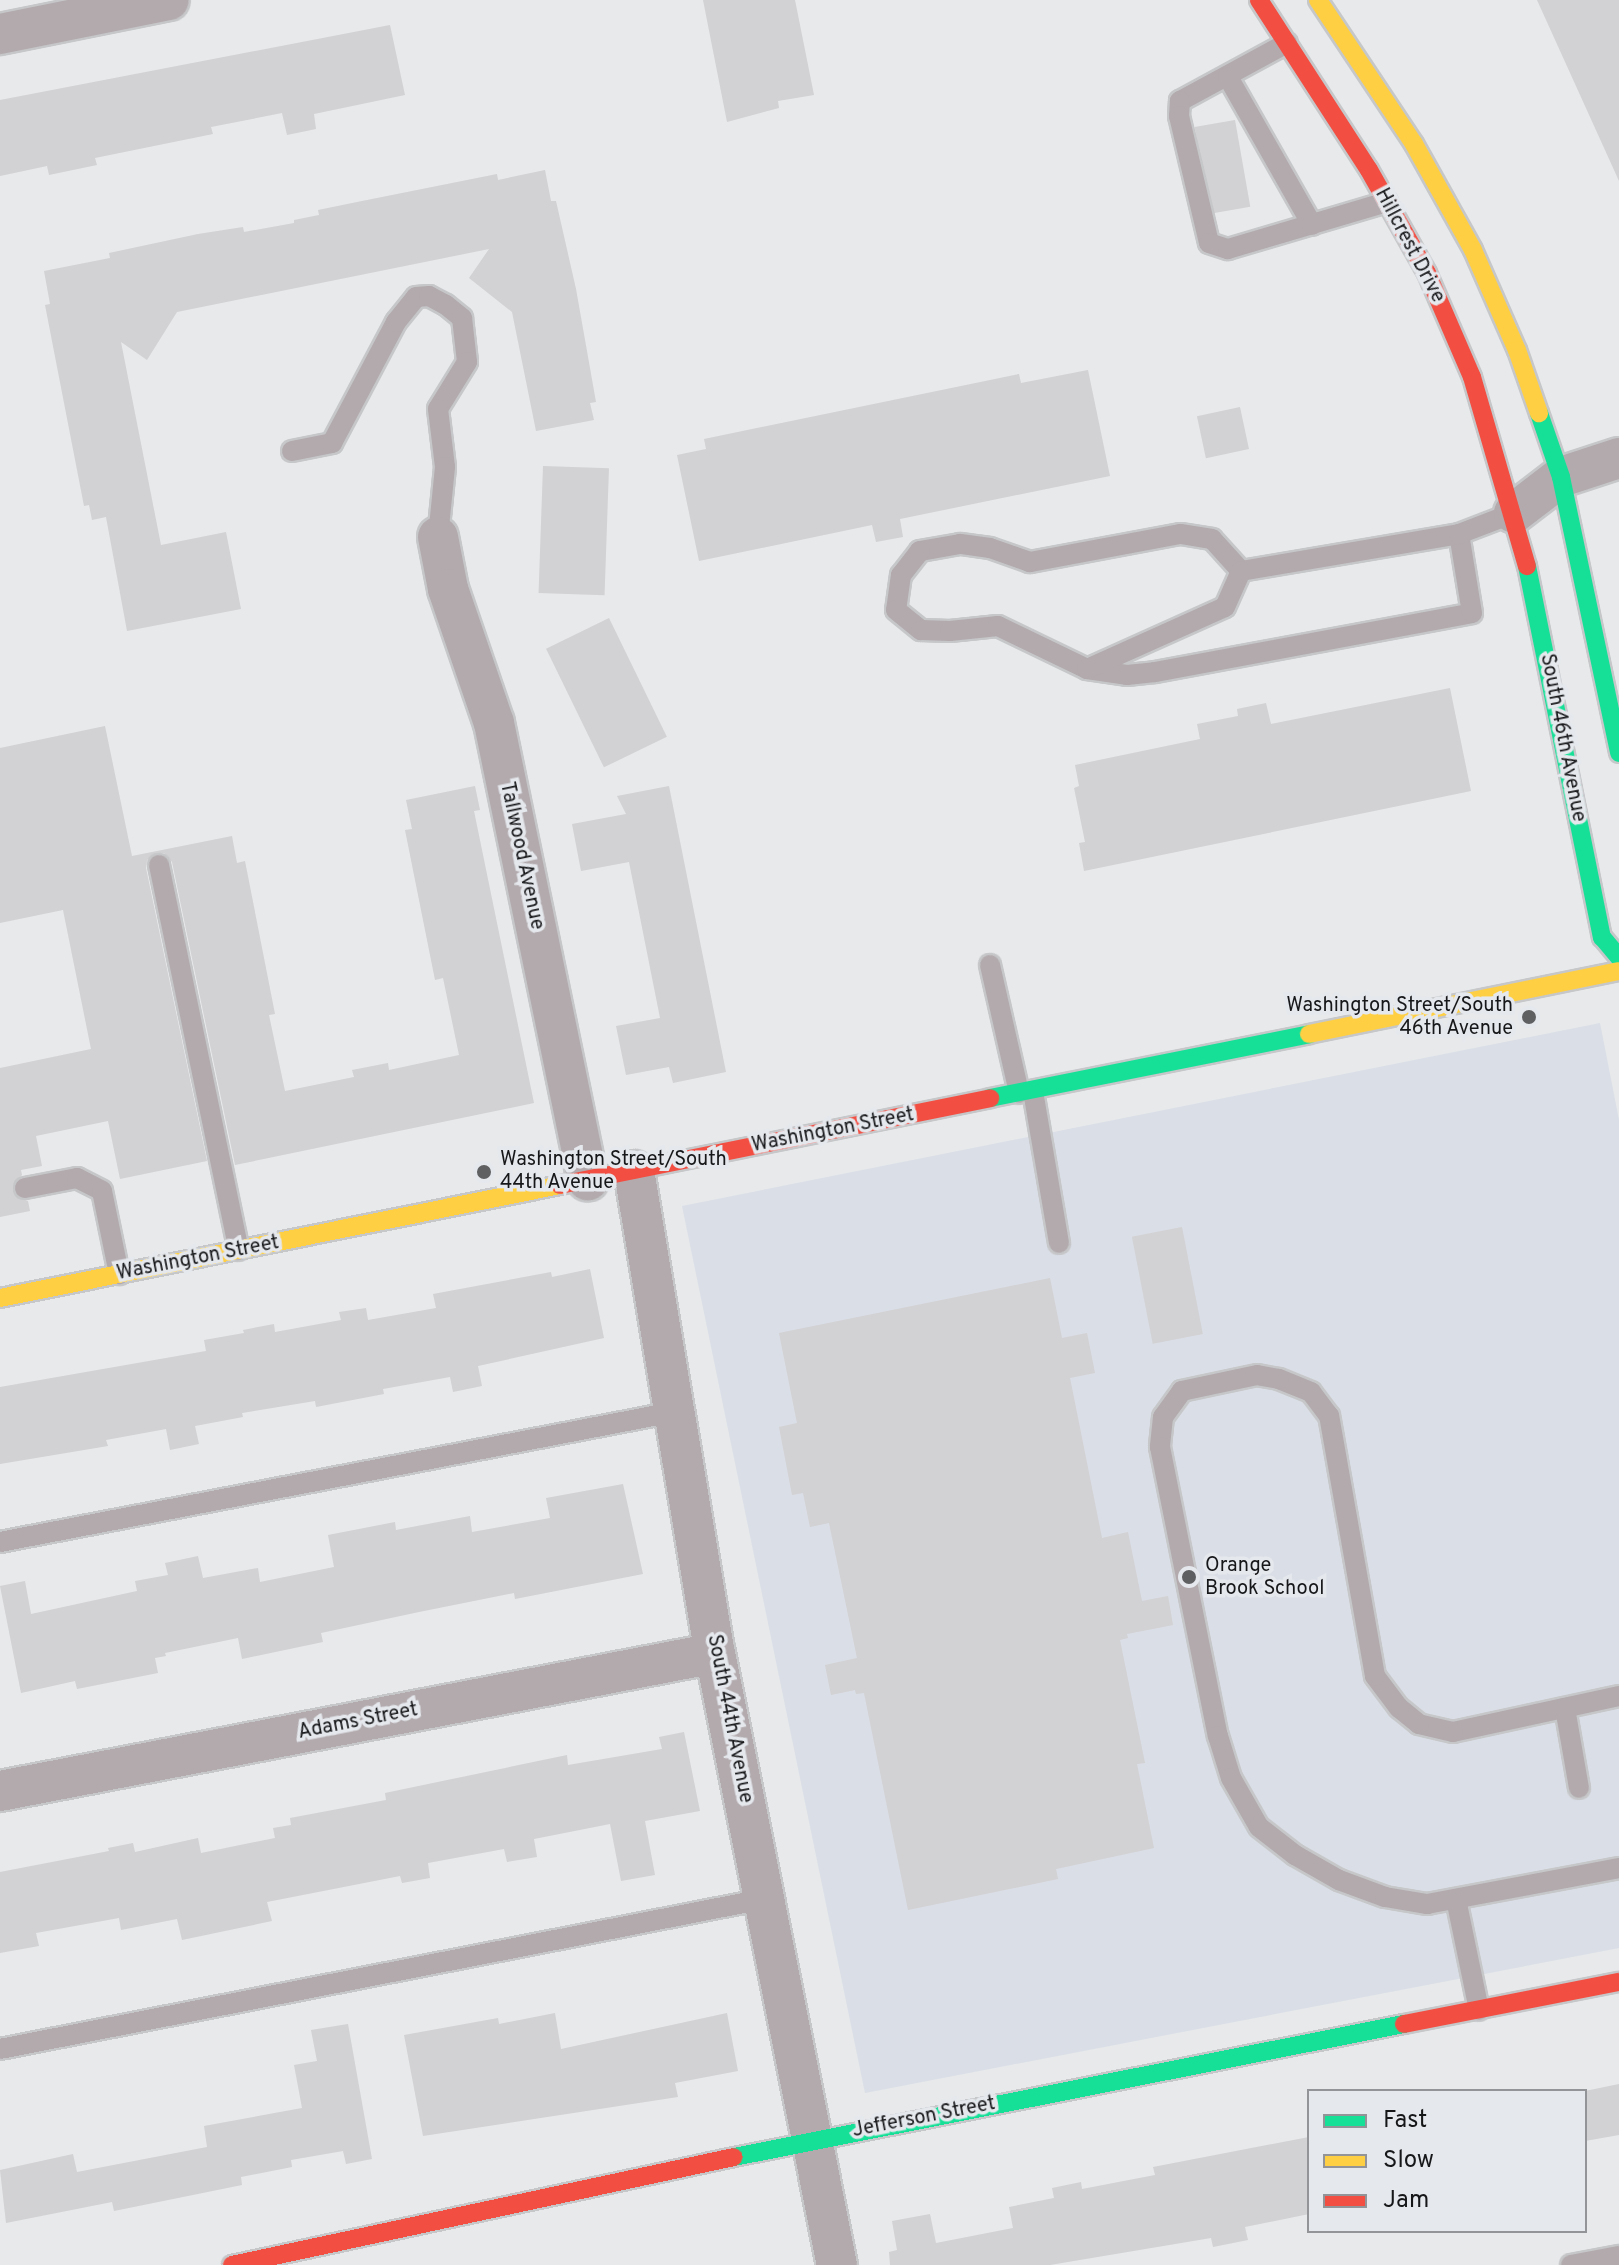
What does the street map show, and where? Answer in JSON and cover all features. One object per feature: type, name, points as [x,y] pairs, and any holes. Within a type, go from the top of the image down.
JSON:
[{"type":"street","points":[[0,34],[169,0]]},
{"type":"street","name":"Hillcrest Drive","points":[[1259,0],[1387,202],[1427,273],[1472,377],[1514,513]]},
{"type":"street","points":[[1318,0],[1414,144],[1473,250],[1517,350],[1561,477],[1619,753]]},
{"type":"street","points":[[1514,513],[1561,477],[1619,458]]},
{"type":"street","name":"South 46th Avenue","points":[[1514,513],[1602,937],[1619,957]]},
{"type":"street","name":"Tallwood Avenue","points":[[438,537],[448,589],[494,723],[588,1180]]},
{"type":"street","name":"Washington Street","points":[[0,1298],[1619,971]]},
{"type":"street","name":"South 44th Avenue","points":[[634,1171],[715,1653],[837,2265]]},
{"type":"street","name":"Adams Street","points":[[0,1791],[715,1653]]},
{"type":"street","name":"Jefferson Street","points":[[232,2265],[812,2140],[1619,1982]]},
{"type":"lane","points":[[1287,43],[1180,101],[1179,116],[1209,243],[1228,249],[1387,202]]},
{"type":"lane","points":[[1228,77],[1312,225]]},
{"type":"lane","points":[[292,451],[332,443],[396,322],[416,297],[429,296],[446,305],[462,318],[467,362],[438,409],[445,467],[438,537]]},
{"type":"lane","points":[[1241,571],[1459,534],[1514,513]]},
{"type":"lane","points":[[1241,571],[1212,539],[1180,534],[1030,562],[990,548],[960,544],[920,551],[901,575],[896,610],[921,630],[950,631],[998,626],[1087,669],[1127,675],[1155,672],[1472,613],[1459,534]]},
{"type":"lane","points":[[1087,669],[1225,607],[1241,571]]},
{"type":"lane","points":[[159,865],[239,1250]]},
{"type":"lane","points":[[990,965],[1026,1092],[1059,1243]]},
{"type":"lane","points":[[25,1188],[77,1178],[102,1191],[119,1274]]},
{"type":"lane","points":[[1619,1696],[1453,1732],[1419,1724],[1399,1708],[1375,1676],[1329,1416],[1311,1392],[1257,1375],[1182,1391],[1163,1417],[1160,1447],[1218,1736],[1231,1778],[1259,1827],[1295,1855],[1339,1880],[1385,1897],[1427,1904],[1619,1868]]},
{"type":"lane","points":[[0,1542],[674,1412]]},
{"type":"lane","points":[[1565,1708],[1579,1788]]},
{"type":"lane","points":[[0,2049],[764,1899]]},
{"type":"lane","points":[[1456,1899],[1479,2010]]},
{"type":"lane","points":[[1571,2265],[1619,2256]]},
{"type":"shaded area","name":"Orange Brook School","points":[[1600,1023],[1619,1120],[1619,1948],[865,2093],[682,1206]]},
{"type":"building","points":[[703,0],[795,0],[814,95],[778,101],[779,108],[727,122]]},
{"type":"building","points":[[1537,0],[1619,0],[1619,181]]},
{"type":"building","points":[[390,25],[405,95],[314,114],[316,129],[287,135],[282,113],[211,127],[213,134],[95,158],[97,165],[49,175],[47,166],[0,176],[0,100]]},
{"type":"building","points":[[1235,120],[1250,207],[1210,214],[1195,127]]},
{"type":"building","points":[[545,170],[551,201],[556,201],[576,289],[596,402],[590,403],[594,420],[536,431],[512,312],[469,278],[489,249],[177,312],[147,360],[121,342],[161,545],[226,532],[241,609],[127,631],[106,517],[92,520],[89,505],[84,506],[45,305],[50,304],[44,271],[110,258],[109,253],[198,234],[243,227],[244,232],[294,223],[294,220],[319,215],[318,210],[497,174],[498,180]]},
{"type":"building","points":[[1088,370],[1110,476],[900,519],[903,537],[876,542],[872,525],[699,561],[677,455],[706,449],[704,439],[1019,374],[1021,383]]},
{"type":"building","points":[[1240,407],[1249,449],[1206,458],[1197,416]]},
{"type":"building","points":[[543,466],[609,468],[605,595],[539,593]]},
{"type":"building","points":[[609,618],[667,737],[604,767],[546,649]]},
{"type":"building","points":[[1450,688],[1471,791],[1084,871],[1079,843],[1085,842],[1074,788],[1079,786],[1075,765],[1200,739],[1197,724],[1238,716],[1237,709],[1266,703],[1271,724]]},
{"type":"building","points":[[105,726],[132,856],[232,836],[237,863],[245,861],[275,1014],[269,1015],[285,1091],[354,1077],[352,1070],[388,1063],[389,1070],[459,1055],[443,978],[435,980],[405,830],[412,829],[406,800],[475,786],[480,810],[474,811],[534,1103],[235,1165],[172,862],[164,853],[156,853],[147,860],[146,868],[207,1161],[120,1179],[108,1121],[36,1136],[42,1166],[21,1170],[22,1175],[13,1185],[15,1196],[28,1201],[30,1211],[0,1217],[0,1068],[91,1049],[63,910],[0,923],[0,748]]},
{"type":"building","points":[[669,786],[726,1072],[673,1083],[669,1067],[626,1075],[616,1026],[660,1018],[629,862],[581,871],[572,824],[626,814],[617,796]]},
{"type":"building","points":[[1182,1227],[1203,1334],[1153,1344],[1132,1237]]},
{"type":"building","points":[[590,1269],[604,1338],[478,1366],[482,1386],[453,1392],[450,1377],[383,1389],[384,1394],[316,1407],[315,1401],[242,1413],[243,1417],[195,1426],[199,1444],[170,1450],[166,1429],[106,1440],[108,1446],[0,1464],[0,1387],[206,1351],[204,1340],[244,1333],[243,1330],[274,1324],[275,1332],[341,1320],[339,1312],[366,1308],[368,1320],[436,1308],[433,1294],[551,1272],[552,1277]]},
{"type":"building","points":[[1050,1278],[1062,1338],[1087,1333],[1095,1373],[1070,1378],[1102,1538],[1128,1532],[1142,1601],[1168,1596],[1173,1625],[1127,1634],[1128,1638],[1120,1640],[1145,1763],[1137,1764],[1154,1848],[1056,1869],[1058,1879],[908,1910],[864,1693],[856,1694],[855,1690],[831,1695],[825,1665],[857,1658],[829,1523],[810,1527],[803,1493],[792,1495],[779,1427],[797,1423],[779,1333]]},
{"type":"building","points":[[623,1484],[643,1574],[515,1599],[514,1593],[419,1612],[321,1633],[323,1642],[242,1659],[238,1638],[165,1653],[166,1656],[155,1658],[158,1673],[77,1689],[75,1681],[21,1693],[0,1586],[25,1581],[31,1614],[137,1591],[135,1581],[168,1575],[165,1563],[198,1556],[203,1578],[258,1568],[260,1582],[334,1567],[328,1535],[395,1522],[396,1530],[470,1516],[472,1532],[550,1518],[546,1498]]},
{"type":"building","points":[[684,1732],[700,1811],[645,1821],[655,1875],[621,1881],[610,1824],[534,1839],[537,1857],[507,1862],[504,1849],[428,1863],[430,1878],[402,1883],[400,1876],[267,1902],[272,1921],[182,1940],[177,1919],[121,1930],[119,1918],[36,1933],[39,1946],[0,1953],[0,1872],[109,1851],[108,1848],[133,1843],[135,1852],[198,1838],[201,1853],[275,1838],[273,1828],[291,1825],[290,1818],[386,1800],[385,1793],[567,1755],[568,1765],[662,1749],[659,1737]]},
{"type":"building","points":[[555,2013],[561,2049],[727,2013],[738,2071],[675,2083],[678,2097],[423,2136],[404,2035],[498,2018],[499,2024]]},
{"type":"building","points":[[348,2024],[372,2159],[346,2164],[343,2151],[291,2160],[292,2167],[241,2177],[242,2185],[114,2211],[112,2202],[6,2223],[0,2170],[73,2154],[77,2172],[207,2147],[204,2126],[302,2108],[294,2065],[317,2061],[311,2030]]},
{"type":"building","points":[[1619,2084],[1619,2135],[1587,2141],[1587,2091]]},
{"type":"building","points":[[1307,2137],[1307,2214],[1245,2227],[1248,2240],[1213,2247],[1211,2238],[1050,2265],[890,2265],[889,2252],[897,2250],[892,2221],[930,2214],[936,2243],[1013,2228],[1009,2207],[1054,2198],[1052,2188],[1081,2182],[1082,2189],[1155,2175],[1153,2167]]},
{"type":"traffic: fast","points":[[1539,413],[1561,477],[1619,753]]},
{"type":"traffic: fast","points":[[1527,566],[1602,937],[1619,957]]},
{"type":"traffic: fast","points":[[990,1098],[1309,1034]]},
{"type":"traffic: fast","points":[[734,2157],[1404,2024]]},
{"type":"traffic: slow","points":[[1318,0],[1414,144],[1473,250],[1517,350],[1539,413]]},
{"type":"traffic: slow","points":[[1309,1034],[1619,971]]},
{"type":"traffic: slow","points":[[0,1298],[560,1185]]},
{"type":"traffic: jam","points":[[1259,0],[1369,170],[1427,273],[1472,377],[1527,566]]},
{"type":"traffic: jam","points":[[560,1185],[990,1098]]},
{"type":"traffic: jam","points":[[1404,2024],[1619,1982]]},
{"type":"traffic: jam","points":[[232,2265],[734,2157]]},
{"type":"place","name":"Washington Street/South 46th Avenue","points":[[1529,1017]]},
{"type":"place","name":"Washington Street/South 44th Avenue","points":[[484,1172]]},
{"type":"place","name":"Orange Brook School","points":[[1189,1577]]}]
